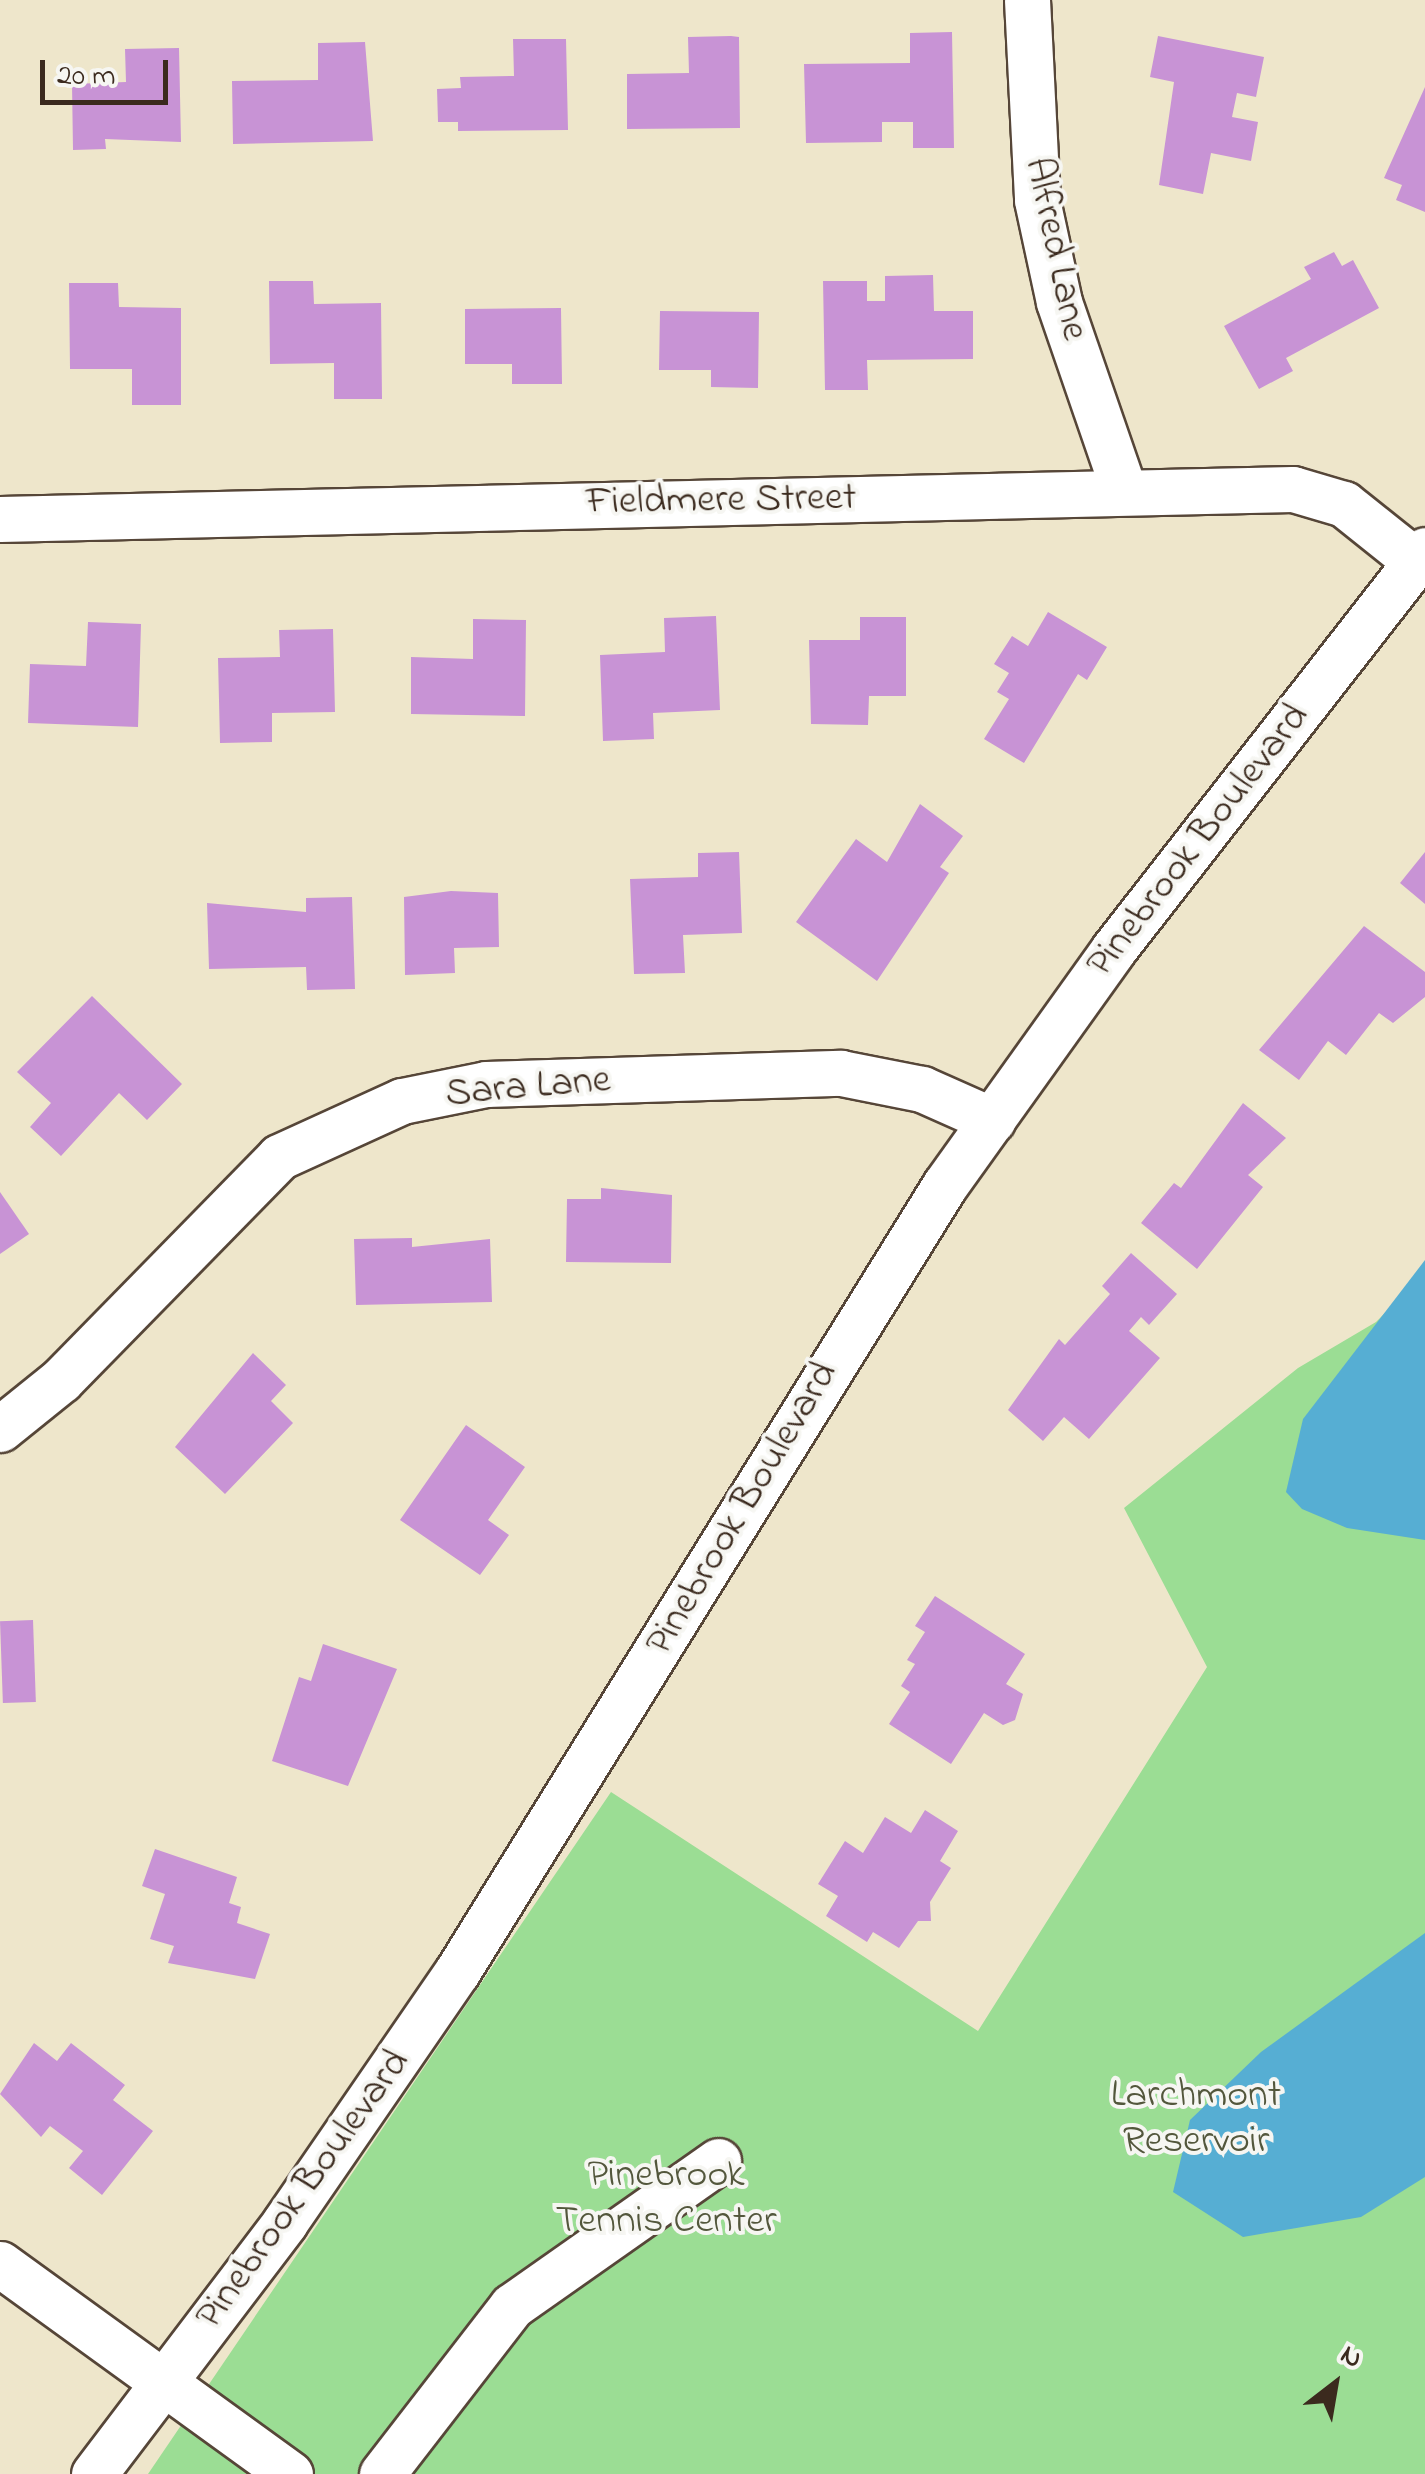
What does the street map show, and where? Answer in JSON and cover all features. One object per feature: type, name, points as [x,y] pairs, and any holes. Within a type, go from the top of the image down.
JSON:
[{"type":"street","name":"Alfred Lane","points":[[1027,0],[1037,200],[1059,302],[1124,491]]},
{"type":"street","name":"Fieldmere Street","points":[[0,519],[1124,491],[1320,494],[1366,518],[1423,557]]},
{"type":"street","name":"Pinebrook Boulevard","points":[[94,2474],[161,2387],[457,1972],[992,1120],[1191,847],[1423,557]]},
{"type":"street","name":"Sara Lane","points":[[0,1429],[61,1380],[279,1157],[402,1101],[486,1084],[840,1073],[922,1089],[992,1120]]},
{"type":"street","points":[[382,2474],[512,2306],[718,2161]]},
{"type":"street","points":[[0,2264],[161,2387],[290,2474]]},
{"type":"green space","points":[[1425,1273],[1425,2474],[148,2474],[611,1792],[978,2031],[1207,1667],[1124,1508],[1298,1368],[1376,1322]]},
{"type":"water","points":[[1425,1260],[1425,1540],[1347,1528],[1302,1509],[1286,1492],[1303,1419]]},
{"type":"water","points":[[1425,1933],[1425,2177],[1361,2217],[1243,2237],[1173,2192],[1190,2120],[1261,2052]]},
{"type":"building","points":[[952,32],[954,148],[913,148],[913,122],[882,122],[882,142],[806,143],[804,64],[910,63],[910,33]]},
{"type":"building","points":[[1158,36],[1264,57],[1256,97],[1237,93],[1232,117],[1258,122],[1251,161],[1211,153],[1203,194],[1159,185],[1174,82],[1150,77]]},
{"type":"building","points":[[688,37],[739,37],[740,128],[627,129],[627,74],[689,73]]},
{"type":"building","points":[[513,39],[566,39],[568,130],[458,131],[458,122],[438,122],[437,89],[461,88],[460,77],[514,76]]},
{"type":"building","points":[[365,42],[373,141],[233,144],[232,81],[318,80],[318,43]]},
{"type":"building","points":[[179,48],[181,142],[105,139],[106,149],[73,150],[72,84],[126,82],[125,49]]},
{"type":"building","points":[[1425,87],[1425,212],[1396,200],[1402,185],[1384,178]]},
{"type":"building","points":[[1334,252],[1342,266],[1353,260],[1379,308],[1286,358],[1293,371],[1259,389],[1224,326],[1311,279],[1304,267]]},
{"type":"building","points":[[933,275],[934,311],[973,311],[973,359],[867,360],[868,390],[825,390],[823,281],[867,281],[867,301],[885,301],[885,276]]},
{"type":"building","points":[[269,281],[313,281],[314,304],[381,303],[382,399],[334,399],[334,363],[270,364]]},
{"type":"building","points":[[69,283],[118,283],[119,307],[181,308],[181,405],[132,405],[132,369],[70,369]]},
{"type":"building","points":[[561,308],[562,384],[512,384],[512,364],[465,364],[465,309]]},
{"type":"building","points":[[660,311],[759,312],[758,388],[711,387],[711,370],[659,370]]},
{"type":"building","points":[[1048,612],[1107,647],[1087,680],[1078,674],[1024,763],[984,739],[1009,699],[997,692],[1009,673],[994,664],[1012,636],[1028,646]]},
{"type":"building","points":[[716,616],[720,710],[653,713],[654,739],[603,741],[600,655],[665,652],[664,618]]},
{"type":"building","points":[[860,617],[906,617],[906,696],[869,696],[868,725],[811,724],[809,640],[860,640]]},
{"type":"building","points":[[473,619],[526,620],[525,716],[411,714],[411,657],[473,659]]},
{"type":"building","points":[[88,622],[141,624],[138,727],[28,723],[30,664],[86,666]]},
{"type":"building","points":[[333,629],[335,712],[272,713],[272,742],[220,743],[218,658],[280,657],[279,630]]},
{"type":"building","points":[[920,804],[963,836],[940,867],[949,873],[877,981],[796,922],[856,839],[887,862]]},
{"type":"building","points":[[739,852],[742,933],[683,935],[685,973],[634,974],[630,879],[698,877],[698,853]]},
{"type":"building","points":[[1425,852],[1425,904],[1400,883]]},
{"type":"building","points":[[451,891],[498,893],[499,947],[454,948],[455,973],[405,975],[404,897]]},
{"type":"building","points":[[352,897],[355,989],[307,990],[306,967],[209,969],[207,903],[306,912],[306,898]]},
{"type":"building","points":[[1364,926],[1425,972],[1425,997],[1393,1023],[1379,1013],[1346,1055],[1328,1041],[1299,1080],[1259,1050]]},
{"type":"building","points":[[92,996],[182,1084],[147,1120],[119,1093],[61,1156],[30,1127],[51,1103],[17,1072]]},
{"type":"building","points":[[1243,1103],[1286,1138],[1248,1175],[1263,1187],[1197,1269],[1141,1223],[1174,1183],[1181,1188]]},
{"type":"building","points":[[601,1188],[672,1195],[671,1263],[566,1262],[567,1199],[601,1199]]},
{"type":"building","points":[[0,1192],[29,1234],[0,1254]]},
{"type":"building","points":[[412,1238],[412,1247],[490,1239],[492,1302],[356,1305],[354,1239]]},
{"type":"building","points":[[1131,1253],[1177,1294],[1149,1325],[1141,1317],[1129,1331],[1160,1358],[1089,1439],[1064,1417],[1043,1441],[1008,1410],[1059,1339],[1065,1345],[1110,1294],[1102,1286]]},
{"type":"building","points":[[253,1353],[286,1385],[271,1401],[293,1423],[225,1494],[175,1447]]},
{"type":"building","points":[[466,1425],[525,1467],[488,1520],[509,1535],[480,1575],[400,1520]]},
{"type":"building","points":[[935,1596],[1025,1654],[1006,1684],[1023,1694],[1015,1720],[1003,1725],[984,1713],[951,1764],[889,1724],[910,1692],[901,1686],[915,1664],[907,1660],[925,1632],[915,1626]]},
{"type":"building","points":[[33,1620],[36,1702],[3,1703],[0,1621]]},
{"type":"building","points":[[323,1644],[397,1669],[348,1786],[272,1761],[299,1677],[311,1681]]},
{"type":"building","points":[[925,1810],[958,1831],[940,1861],[951,1868],[930,1902],[931,1921],[918,1921],[899,1948],[873,1932],[867,1942],[826,1916],[838,1896],[818,1884],[845,1841],[863,1853],[885,1817],[911,1833]]},
{"type":"building","points":[[155,1849],[237,1877],[229,1903],[241,1907],[237,1923],[270,1934],[255,1979],[168,1963],[174,1946],[150,1939],[165,1894],[142,1886]]},
{"type":"building","points":[[34,2043],[57,2061],[71,2043],[125,2085],[113,2100],[153,2131],[102,2195],[69,2168],[83,2151],[50,2126],[41,2137],[0,2094]]},
{"type":"park label","name":"Larchmont Reservoir","points":[[1196,2119]]},
{"type":"park label","name":"Pinebrook Tennis Center","points":[[666,2199]]}]
